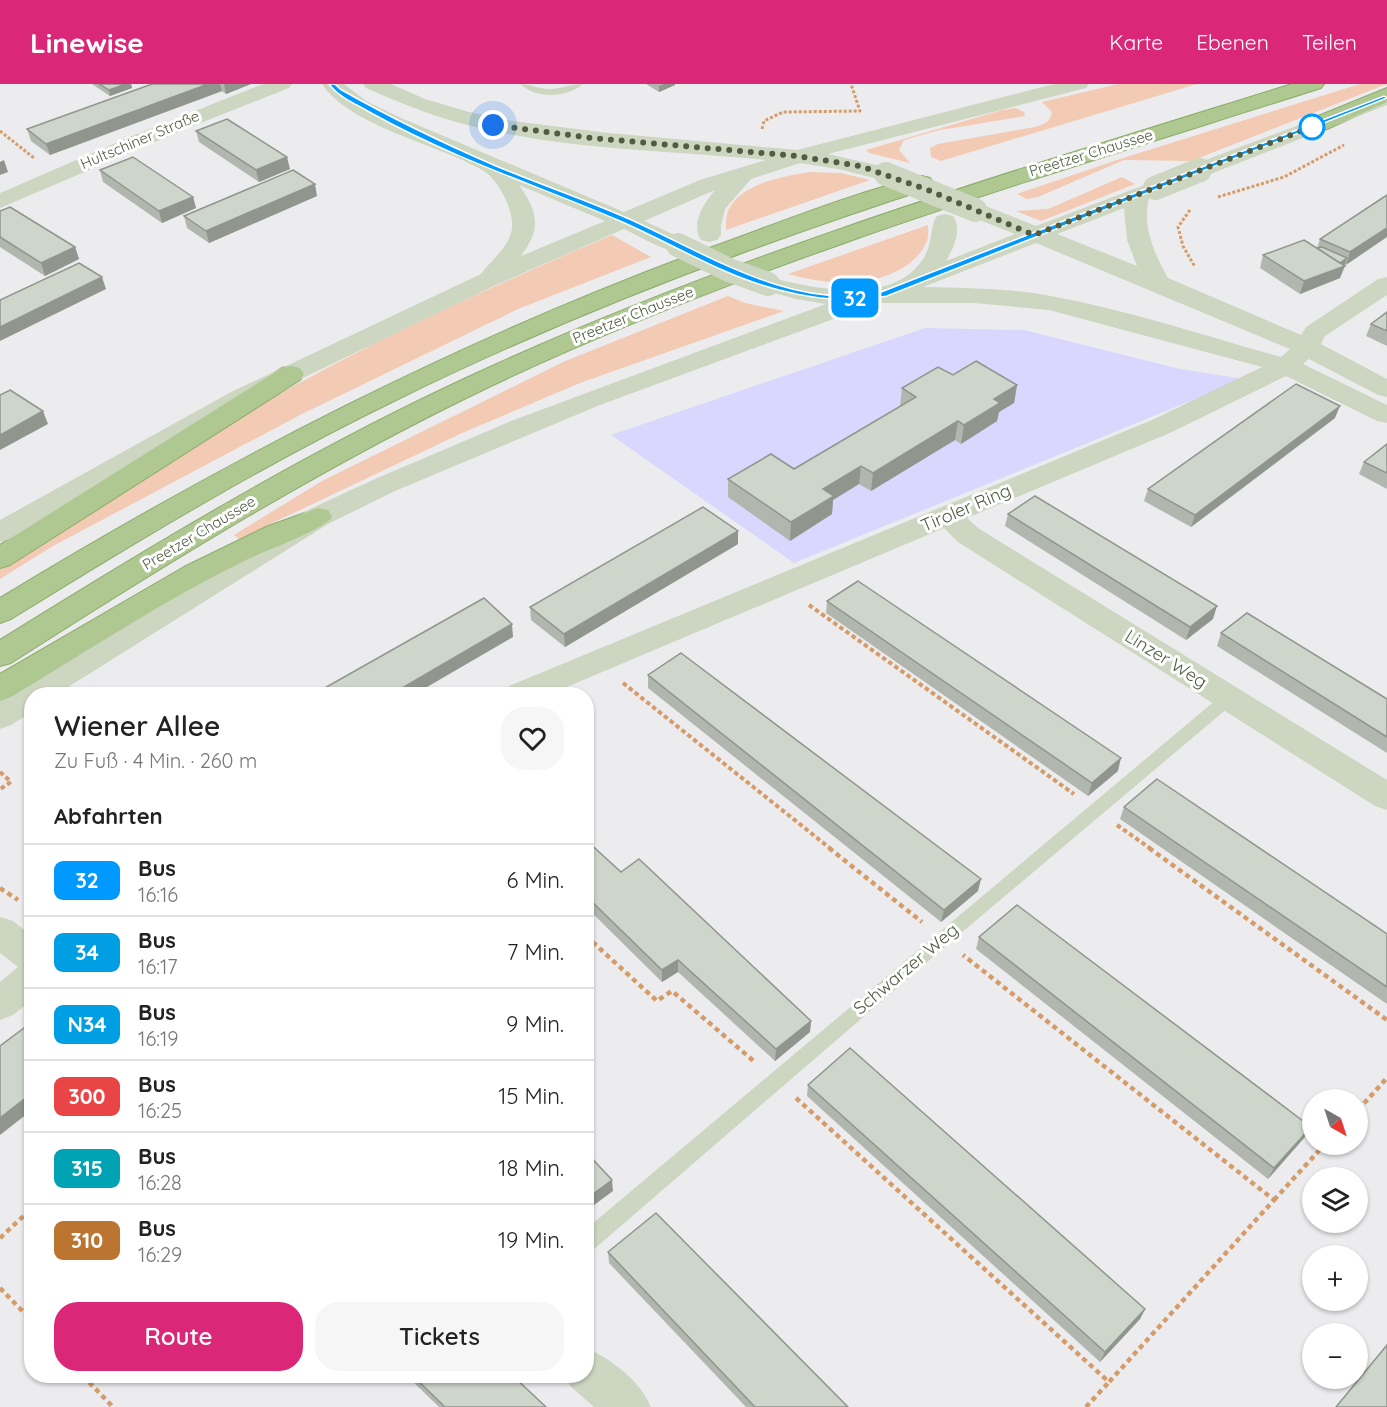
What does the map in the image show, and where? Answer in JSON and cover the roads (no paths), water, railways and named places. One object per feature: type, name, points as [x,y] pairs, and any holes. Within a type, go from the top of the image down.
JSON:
[{"type":"highway","name":"Preetzer Chaussee","points":[[0,612],[255,462],[387,394],[492,345],[713,255],[809,220],[1244,84]]},
{"type":"highway","name":"Preetzer Chaussee","points":[[0,655],[273,489],[432,405],[554,348],[692,290],[853,230],[1001,181],[1314,84]]},
{"type":"highway","points":[[0,558],[291,374]]},
{"type":"highway","points":[[0,689],[188,578],[275,533],[318,517]]},
{"type":"street","name":"Hultschiner Straße","points":[[0,201],[216,108],[282,84]]},
{"type":"street","points":[[332,84],[338,91],[391,121],[493,167],[624,220],[729,270],[768,284],[824,297],[974,296],[1049,303],[1297,357],[1387,389]]},
{"type":"street","points":[[373,84],[428,107],[493,125],[592,138],[797,156],[860,166],[885,174],[1158,283],[1297,357],[1387,415]]},
{"type":"street","points":[[0,532],[198,419],[487,280],[624,220],[746,171],[1079,84]]},
{"type":"street","points":[[45,687],[318,517],[484,440],[685,362],[920,280],[1387,96]]},
{"type":"street","points":[[487,280],[519,247],[524,233],[524,219],[518,199],[493,167]]},
{"type":"street","points":[[729,270],[714,250],[709,235],[708,221],[712,208],[746,171]]},
{"type":"street","points":[[920,280],[938,256],[947,232],[945,221],[928,190]]},
{"type":"street","points":[[1147,191],[1134,218],[1135,230],[1141,251],[1158,283]]},
{"type":"street","name":"Tiroler Ring","points":[[537,687],[1162,426],[1297,357],[1315,332],[1387,285]]},
{"type":"street","name":"Linzer Weg","points":[[948,516],[968,535],[1387,797]]},
{"type":"street","points":[[0,717],[24,701]]},
{"type":"street","points":[[0,932],[24,951]]},
{"type":"street","points":[[0,1004],[24,984]]},
{"type":"street","points":[[594,1377],[628,1407]]},
{"type":"lane","points":[[525,84],[546,93],[561,91],[578,84]]},
{"type":"lane","name":"Schwarzer Weg","points":[[594,1236],[1229,698]]}]
